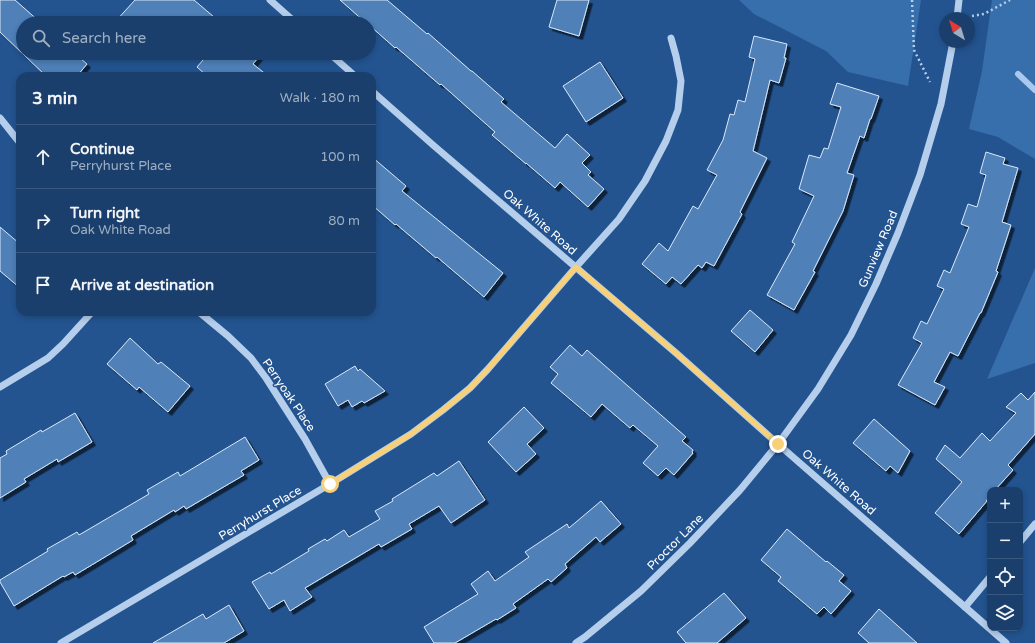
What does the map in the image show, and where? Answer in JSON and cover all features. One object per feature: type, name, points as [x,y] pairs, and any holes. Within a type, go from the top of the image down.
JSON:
[{"type":"street","points":[[270,0],[288,16]]},
{"type":"street","points":[[958,12],[959,0]]},
{"type":"street","name":"Perryhurst Place","points":[[62,643],[330,484],[411,434],[470,388],[619,219],[645,181],[666,141],[678,110],[681,81],[671,38]]},
{"type":"street","name":"Gunview Road","points":[[778,444],[818,389],[851,335],[876,284],[898,233],[917,182],[941,104],[952,48]]},
{"type":"street","points":[[337,60],[350,72]]},
{"type":"street","name":"Oak White Road","points":[[376,95],[676,353],[1006,643]]},
{"type":"street","points":[[0,118],[16,138]]},
{"type":"street","points":[[0,387],[48,358],[88,316]]},
{"type":"street","name":"Perryoak Place","points":[[204,316],[251,358],[305,439],[330,484]]},
{"type":"street","name":"Proctor Lane","points":[[576,643],[641,591],[690,543],[740,490],[778,444]]},
{"type":"street","points":[[1023,538],[1035,524]]},
{"type":"street","points":[[965,607],[987,581]]},
{"type":"path","points":[[912,0],[914,50],[941,104]]},
{"type":"path","points":[[975,16],[984,14],[1010,0]]},
{"type":"shaded area","points":[[739,0],[921,0],[908,86],[848,72],[826,51],[754,14]]},
{"type":"shaded area","points":[[992,0],[1035,0],[1035,159],[998,137],[969,129],[982,71]]},
{"type":"shaded area","points":[[1035,268],[1035,363],[987,379]]},
{"type":"building","points":[[0,0],[15,0],[33,16],[16,16],[16,47],[0,32]]},
{"type":"building","points":[[135,0],[194,0],[213,16],[120,16]]},
{"type":"building","points":[[340,0],[387,0],[427,34],[428,33],[504,99],[501,102],[555,148],[567,134],[590,155],[582,163],[591,172],[588,175],[604,189],[588,207],[560,182],[555,188],[492,135],[495,132],[441,84],[440,85],[376,31],[376,16],[358,16]]},
{"type":"building","points":[[557,0],[589,0],[579,36],[549,27]]},
{"type":"building","points":[[754,36],[787,44],[784,58],[786,58],[779,83],[770,80],[753,151],[767,158],[740,212],[742,214],[714,266],[706,262],[702,268],[698,265],[681,284],[672,277],[666,284],[642,264],[659,243],[668,251],[693,206],[698,209],[717,175],[707,170],[723,140],[730,114],[734,115],[738,100],[745,102],[755,59],[749,57]]},
{"type":"building","points":[[29,60],[82,60],[87,64],[80,72],[42,72]]},
{"type":"building","points":[[203,60],[256,60],[253,64],[263,72],[203,72],[197,67]]},
{"type":"building","points":[[600,62],[623,98],[586,122],[563,86]]},
{"type":"building","points":[[837,83],[879,96],[864,138],[860,136],[847,173],[854,175],[843,211],[813,271],[815,272],[794,310],[767,295],[795,244],[792,242],[814,196],[799,189],[809,155],[820,158],[824,148],[828,149],[841,107],[830,104]]},
{"type":"building","points":[[986,152],[1005,158],[1003,164],[1018,168],[1002,222],[1011,225],[996,271],[998,272],[981,313],[958,356],[950,352],[934,382],[945,387],[935,405],[898,385],[922,343],[913,338],[921,321],[927,324],[944,289],[937,286],[944,270],[950,273],[969,227],[961,224],[968,204],[977,207],[986,175],[980,173]]},
{"type":"building","points":[[376,160],[406,186],[402,191],[503,273],[484,297],[437,257],[436,258],[396,224],[395,225],[376,208]]},
{"type":"building","points":[[0,227],[16,241],[16,285],[0,271]]},
{"type":"building","points":[[750,310],[773,330],[755,352],[731,331]]},
{"type":"building","points":[[130,338],[158,364],[161,362],[190,386],[168,412],[139,387],[137,390],[107,364]]},
{"type":"building","points":[[570,345],[582,356],[587,350],[686,437],[682,441],[693,450],[693,453],[674,475],[666,468],[658,476],[643,463],[658,446],[633,425],[630,428],[602,404],[591,417],[551,383],[558,374],[550,367]]},
{"type":"building","points":[[355,366],[358,371],[360,369],[385,391],[364,403],[362,401],[352,407],[348,400],[338,406],[325,384]]},
{"type":"building","points":[[1035,392],[1035,434],[1008,465],[1013,470],[998,487],[987,487],[987,501],[959,534],[935,513],[962,482],[936,459],[945,445],[960,458],[982,433],[990,441],[1016,413],[1006,407],[1021,393],[1028,400]]},
{"type":"building","points":[[524,407],[544,428],[527,444],[536,454],[516,472],[488,442]]},
{"type":"building","points":[[75,413],[92,442],[58,462],[57,459],[24,479],[26,482],[0,498],[0,458],[7,454],[6,451],[41,430],[42,432]]},
{"type":"building","points":[[874,419],[910,451],[898,473],[890,466],[886,471],[853,443]]},
{"type":"building","points":[[245,437],[259,460],[241,471],[244,475],[186,509],[184,506],[175,512],[174,510],[131,536],[133,540],[75,575],[73,572],[64,577],[63,576],[14,606],[0,580],[48,551],[47,549],[77,532],[79,535],[149,494],[147,490],[178,472],[180,476]]},
{"type":"building","points":[[459,461],[485,500],[451,523],[439,506],[409,524],[412,529],[381,547],[379,544],[305,588],[312,597],[290,611],[284,600],[269,609],[252,582],[270,572],[271,574],[309,551],[308,549],[325,539],[327,541],[344,530],[349,537],[380,519],[375,511],[393,501],[392,499],[434,473],[437,476]]},
{"type":"building","points":[[601,501],[621,524],[600,542],[596,537],[565,564],[567,568],[551,582],[548,579],[513,604],[516,608],[497,620],[496,619],[455,643],[434,643],[424,627],[478,594],[471,584],[488,571],[495,581],[529,557],[525,552],[567,524],[569,528]]},
{"type":"building","points":[[787,529],[844,575],[839,581],[851,591],[831,614],[824,607],[817,614],[778,581],[781,577],[761,560]]},
{"type":"building","points":[[724,593],[746,618],[717,643],[686,643],[677,632]]},
{"type":"building","points":[[229,605],[244,631],[224,643],[153,643],[203,614],[206,619]]},
{"type":"building","points":[[879,609],[917,643],[869,643],[858,633]]},
{"type":"waterway","points":[[1018,74],[1035,90]]},
{"type":"route","points":[[330,484],[411,434],[470,388],[576,267],[676,353],[778,444]]}]
